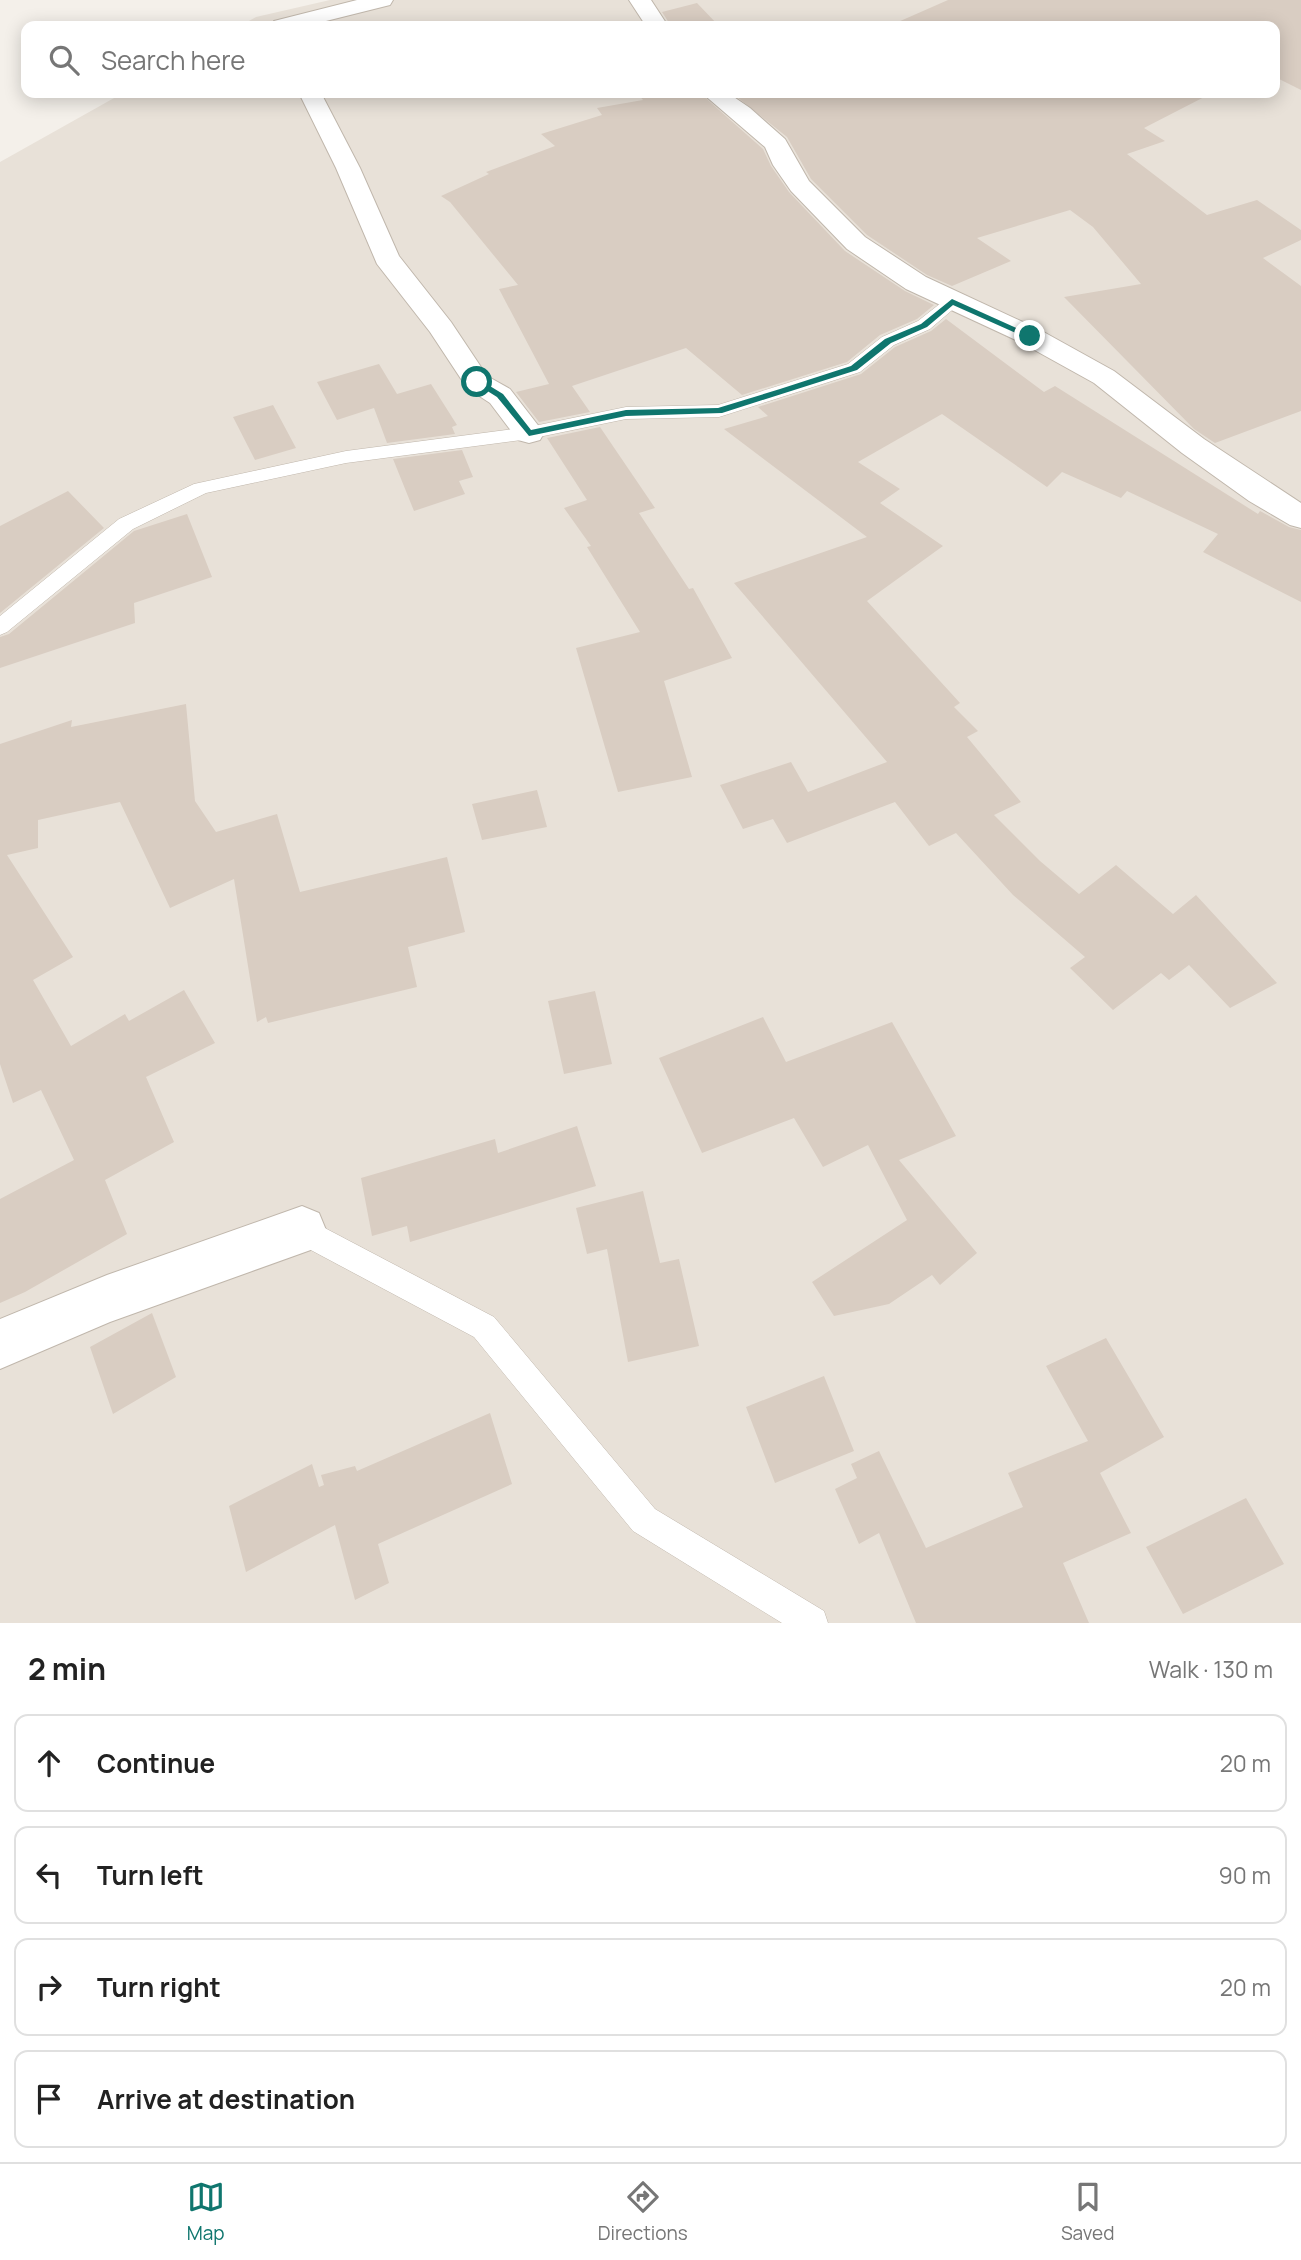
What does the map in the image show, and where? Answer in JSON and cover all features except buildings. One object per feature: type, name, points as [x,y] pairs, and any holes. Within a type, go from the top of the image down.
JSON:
[{"type":"street","points":[[301,21],[382,0]]},
{"type":"street","points":[[640,0],[654,21]]},
{"type":"street","points":[[313,98],[348,167],[386,258],[441,328],[477,382],[500,396],[529,433]]},
{"type":"street","points":[[720,98],[742,113],[776,144],[785,165],[800,186],[856,243],[916,283],[1030,336],[1104,377],[1193,446],[1260,493],[1301,517]]},
{"type":"street","points":[[0,1344],[107,1299],[302,1230]]},
{"type":"lane","points":[[0,626],[126,524],[201,488],[346,457],[529,433],[626,413],[719,411],[854,368],[888,341],[924,325],[952,302]]},
{"type":"lane","points":[[302,1230],[484,1326],[644,1520],[812,1623]]},
{"type":"shaded area","points":[[330,0],[1301,0],[1301,1623],[0,1623],[0,162],[114,98],[1280,98],[1280,21],[249,21]]},
{"type":"route","points":[[477,382],[500,396],[529,433],[626,413],[719,411],[854,368],[888,341],[924,325],[952,302],[1030,336]]}]
